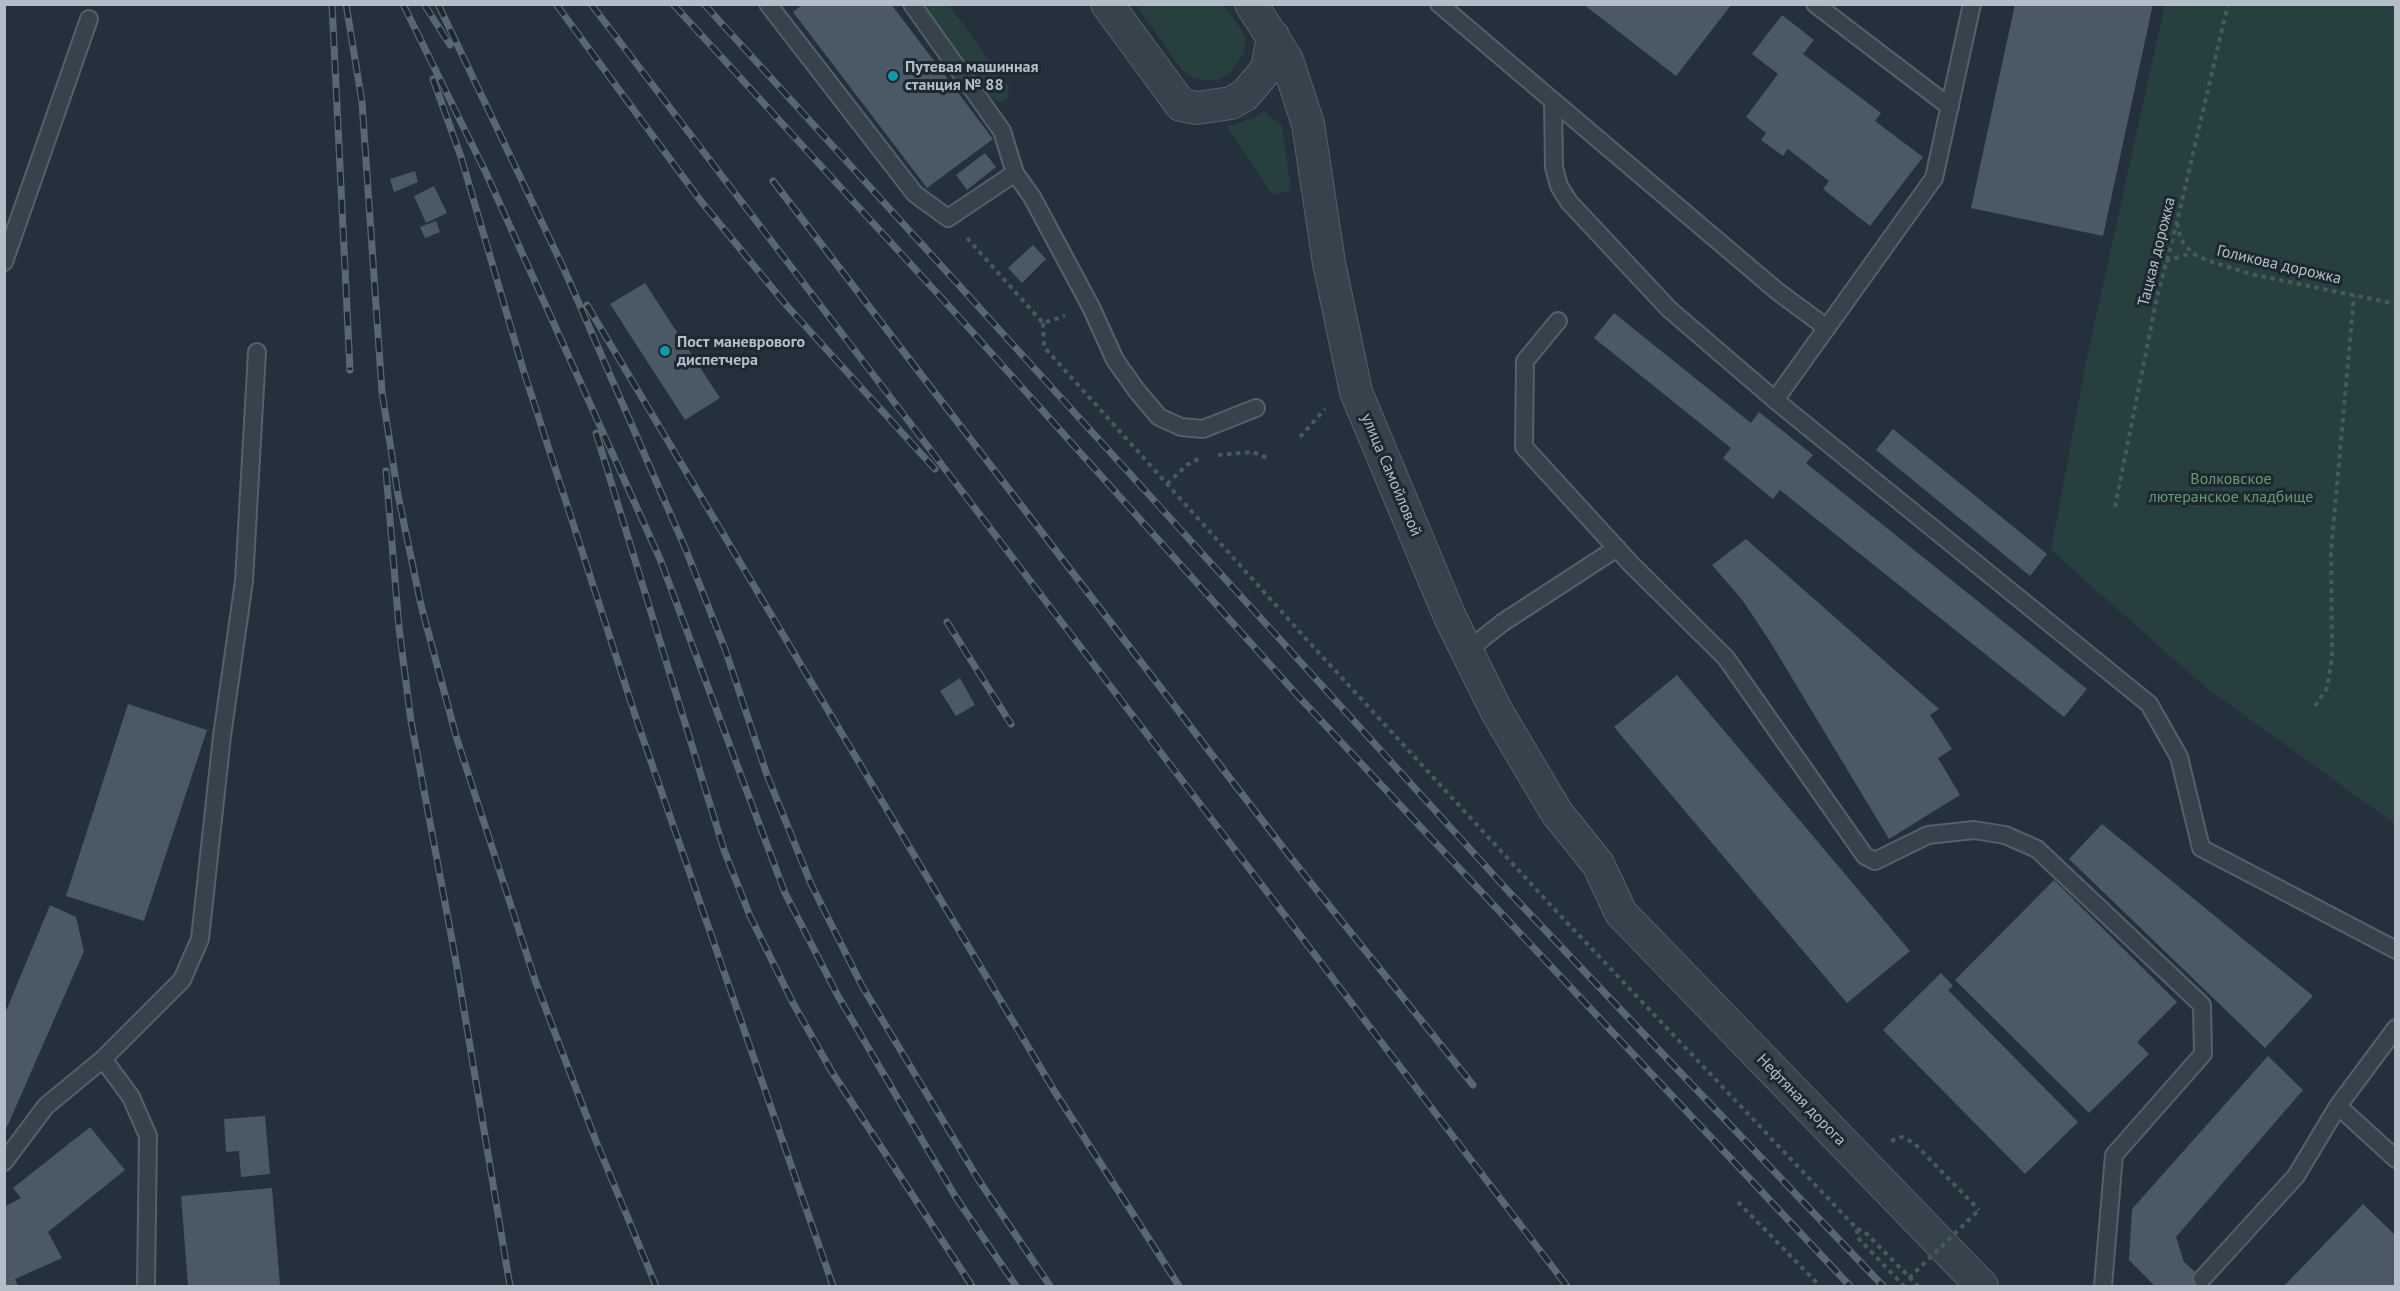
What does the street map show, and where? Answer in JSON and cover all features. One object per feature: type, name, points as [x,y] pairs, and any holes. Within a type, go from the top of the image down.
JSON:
[{"type":"street","points":[[1107,4],[1180,105],[1214,108],[1231,104],[1245,95],[1267,69],[1274,36]]},
{"type":"street","name":"улица Самойловой","points":[[1251,4],[1274,36],[1297,85],[1308,124],[1329,263],[1356,392],[1467,651],[1497,712],[1557,813],[1598,864],[1621,913]]},
{"type":"street","name":"Нефтяная дорога","points":[[1621,913],[1982,1287]]},
{"type":"lane","points":[[768,4],[915,195],[948,218],[1015,173]]},
{"type":"lane","points":[[912,4],[1002,131],[1015,173],[1032,197],[1091,307],[1115,360],[1159,417],[1181,427],[1203,429],[1256,408]]},
{"type":"lane","points":[[1439,4],[1777,291],[1827,328]]},
{"type":"lane","points":[[1815,4],[1950,107]]},
{"type":"lane","points":[[1775,400],[1934,178],[1972,4]]},
{"type":"lane","points":[[4,262],[89,19]]},
{"type":"lane","points":[[1553,102],[1554,167],[1559,186],[1569,202],[1669,309],[1775,400],[2149,704],[2179,757],[2201,848],[2396,950]]},
{"type":"lane","points":[[1558,321],[1525,361],[1524,447],[1617,548],[1726,658],[1865,856],[1875,861],[1928,835],[1974,830],[2016,840],[2037,849],[2202,1005],[2203,1054],[2114,1155],[2103,1287]]},
{"type":"lane","points":[[4,1162],[46,1106],[103,1059],[182,980],[200,939],[222,736],[244,581],[258,352]]},
{"type":"lane","points":[[1467,651],[1502,624],[1617,548]]},
{"type":"lane","points":[[2202,1279],[2296,1176],[2338,1106],[2396,1028]]},
{"type":"lane","points":[[103,1059],[131,1097],[148,1136],[146,1287]]},
{"type":"lane","points":[[2338,1106],[2396,1159]]},
{"type":"path","name":"Тацкая дорожка","points":[[2115,507],[2166,261],[2228,4]]},
{"type":"path","points":[[948,218],[1043,323],[1044,347],[1167,484],[1556,911],[1857,1229],[1864,1231],[1918,1287]]},
{"type":"path","name":"Голикова дорожка","points":[[2177,222],[2181,240],[2192,253],[2206,260],[2251,274],[2396,304]]},
{"type":"path","points":[[2166,261],[2192,253]]},
{"type":"path","points":[[2314,706],[2327,688],[2332,658],[2331,552],[2354,295]]},
{"type":"path","points":[[1043,323],[1091,307]]},
{"type":"path","points":[[1300,437],[1327,407]]},
{"type":"path","points":[[1167,484],[1187,465],[1201,457]]},
{"type":"path","points":[[1886,1143],[1902,1137],[1914,1143],[1979,1210],[1909,1278]]},
{"type":"path","points":[[1738,1202],[1820,1287]]},
{"type":"path","points":[[1857,1229],[1857,1237],[1904,1287]]},
{"type":"green space","name":"Волковское лютеранское кладбище","points":[[2165,4],[2395,5],[2395,824],[2204,686],[2051,550],[2086,362]]},
{"type":"green space","points":[[919,5],[949,5],[1009,87],[1008,97],[1001,102],[988,96]]},
{"type":"green space","points":[[1136,5],[1224,5],[1241,29],[1245,39],[1244,53],[1229,74],[1218,80],[1206,81],[1194,78],[1182,70]]},
{"type":"green space","points":[[1264,111],[1282,126],[1291,190],[1273,195],[1227,127],[1256,117]]},
{"type":"building","name":"Путевая машинная станция № 88","points":[[803,4],[891,4],[993,139],[927,188],[793,12]]},
{"type":"building","points":[[1583,4],[1732,4],[1676,76]]},
{"type":"building","points":[[2015,4],[2153,4],[2103,236],[1971,208]]},
{"type":"building","points":[[1782,15],[1814,40],[1803,54],[1881,113],[1875,121],[1923,157],[1870,226],[1823,189],[1829,181],[1788,149],[1783,156],[1761,140],[1766,133],[1746,117],[1778,74],[1752,54]]},
{"type":"building","points":[[985,153],[996,167],[967,190],[956,175]]},
{"type":"building","points":[[415,171],[418,182],[394,192],[390,179]]},
{"type":"building","points":[[434,186],[447,213],[426,223],[414,196]]},
{"type":"building","points":[[436,221],[440,232],[425,238],[420,227]]},
{"type":"building","points":[[1033,245],[1046,259],[1022,283],[1008,268]]},
{"type":"building","name":"Пост маневрового диспетчера","points":[[645,283],[720,398],[685,420],[610,304]]},
{"type":"building","points":[[1614,313],[1751,423],[1759,412],[1813,455],[1806,463],[2087,689],[2064,717],[1780,490],[1773,499],[1723,458],[1731,448],[1594,338]]},
{"type":"building","points":[[1893,429],[2047,554],[2030,576],[1876,450]]},
{"type":"building","points":[[1746,539],[1939,709],[1930,715],[1952,749],[1938,758],[1960,795],[1889,839],[1769,640],[1743,601],[1712,565]]},
{"type":"building","points":[[1677,675],[1910,951],[1847,1003],[1614,727]]},
{"type":"building","points":[[960,678],[975,705],[956,716],[940,691]]},
{"type":"building","points":[[128,704],[207,730],[144,921],[66,896]]},
{"type":"building","points":[[2102,824],[2313,996],[2265,1048],[2069,859]]},
{"type":"building","points":[[2054,880],[2177,1002],[2137,1042],[2149,1054],[2089,1113],[1955,980]]},
{"type":"building","points":[[50,905],[76,917],[84,951],[7,1127],[4,1126],[4,1016]]},
{"type":"building","points":[[1941,973],[1953,986],[1948,990],[2078,1122],[2025,1174],[1883,1030]]},
{"type":"building","points":[[2268,1056],[2303,1090],[2176,1237],[2184,1262],[2211,1286],[2155,1286],[2129,1260],[2132,1209]]},
{"type":"building","points":[[265,1116],[270,1174],[241,1177],[239,1151],[226,1152],[224,1119]]},
{"type":"building","points":[[90,1127],[125,1170],[48,1232],[62,1258],[15,1279],[18,1286],[4,1286],[4,1207],[21,1198],[13,1188]]},
{"type":"building","points":[[272,1188],[280,1286],[188,1286],[181,1196]]},
{"type":"building","points":[[2363,1204],[2396,1236],[2396,1286],[2284,1286]]},
{"type":"railway","points":[[332,4],[350,370]]},
{"type":"railway","points":[[346,4],[362,102],[382,392],[398,495],[421,605],[456,736],[536,983],[596,1141],[656,1286]]},
{"type":"railway","points":[[403,4],[486,173],[660,559],[785,893],[838,996],[955,1196],[1016,1286]]},
{"type":"railway","points":[[424,4],[450,45]]},
{"type":"railway","points":[[438,4],[564,269],[686,550],[725,649],[767,775],[811,884],[862,986],[978,1179],[1050,1286]]},
{"type":"railway","points":[[556,4],[700,200],[787,306],[935,469]]},
{"type":"railway","points":[[591,4],[1567,1286]]},
{"type":"railway","points":[[673,4],[958,316],[1299,697],[1850,1286]]},
{"type":"railway","points":[[704,4],[1509,892],[1883,1286]]},
{"type":"railway","points":[[433,79],[461,157],[523,369],[638,724],[833,1286]]},
{"type":"railway","points":[[773,181],[1291,858],[1473,1085]]},
{"type":"railway","points":[[587,305],[1055,1092],[1179,1286]]},
{"type":"railway","points":[[596,433],[724,850],[750,916],[793,1003],[832,1072],[972,1286]]},
{"type":"railway","points":[[386,471],[399,628],[411,721],[455,956],[510,1286]]},
{"type":"railway","points":[[947,622],[1011,724]]},
{"type":"place","name":"Путевая машинная станция № 88","points":[[893,76]]},
{"type":"place","name":"Пост маневрового диспетчера","points":[[665,351]]}]
